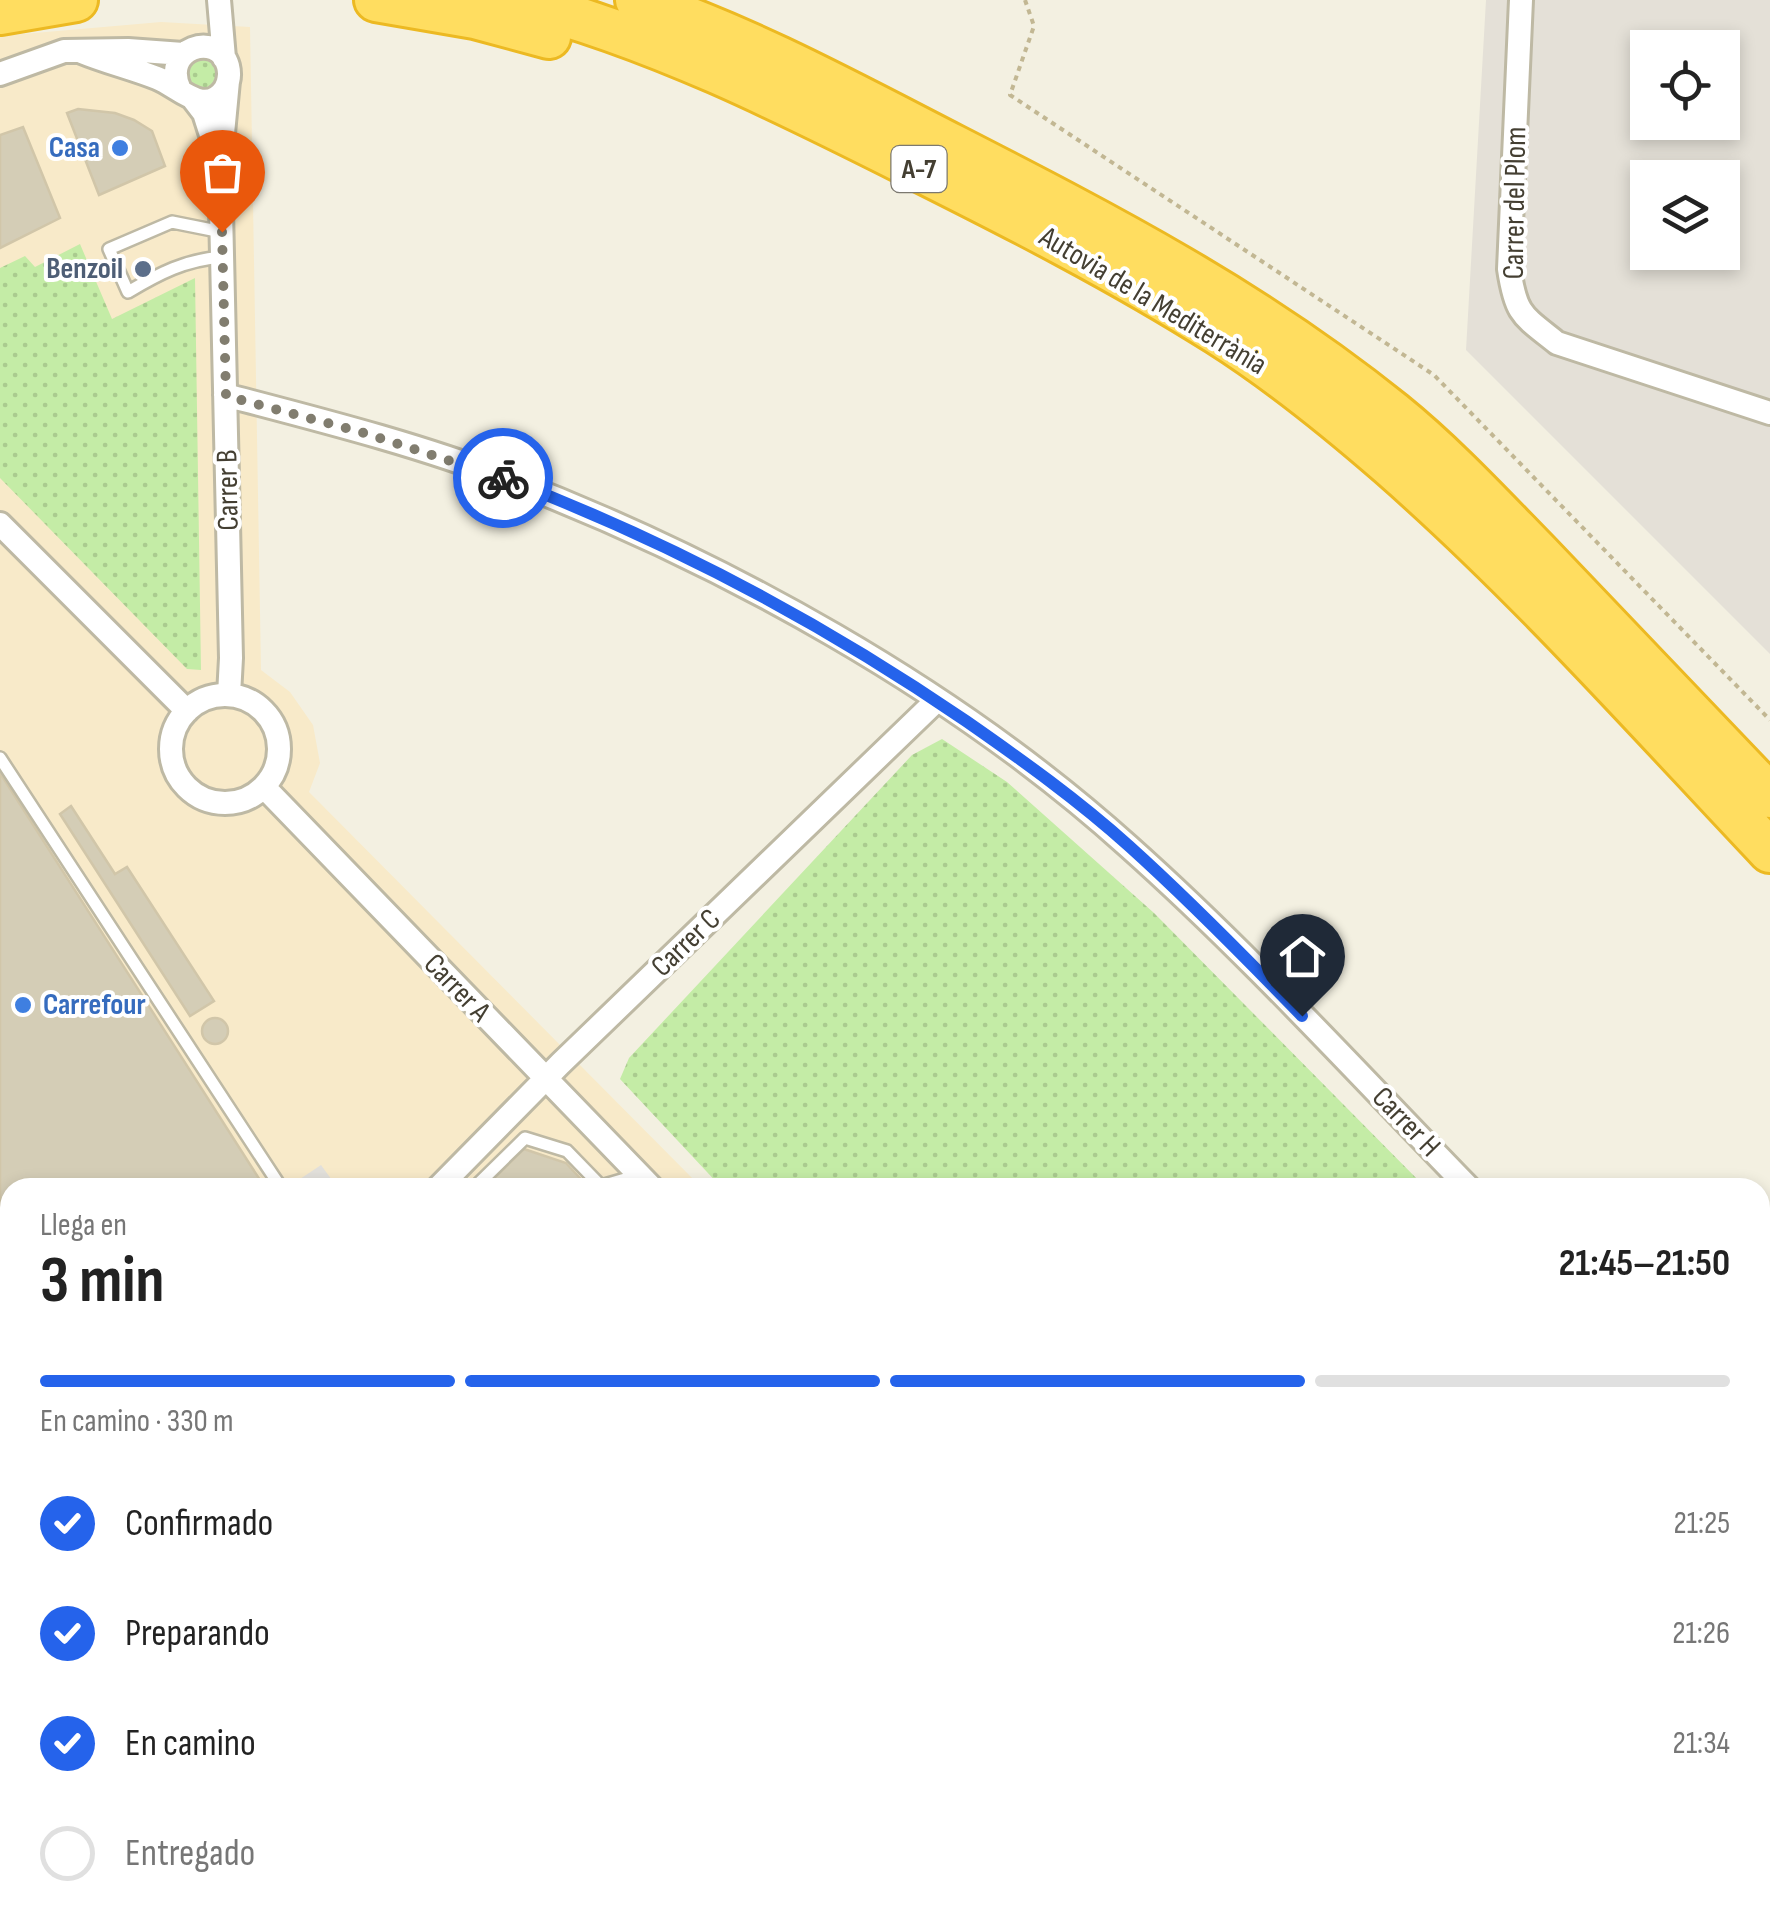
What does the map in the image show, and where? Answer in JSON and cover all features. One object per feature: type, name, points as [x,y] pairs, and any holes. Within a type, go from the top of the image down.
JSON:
[{"type":"highway","points":[[0,13],[76,0]]},
{"type":"highway","points":[[376,0],[475,17],[558,39],[700,92],[1022,244],[1148,310],[1254,376],[1298,391]]},
{"type":"highway","name":"Autovia de la Mediterrània","points":[[513,0],[620,32],[802,110],[1154,294],[1221,335],[1388,464],[1483,550],[1770,851]]},
{"type":"highway","name":"Autovia de la Mediterrània","points":[[637,0],[816,76],[1224,291],[1302,342],[1396,415],[1524,538],[1770,796]]},
{"type":"highway","points":[[709,0],[869,80],[1141,227],[1204,266],[1224,291]]},
{"type":"street","name":"Carrer del Plom","points":[[1521,0],[1510,269],[1514,302],[1528,320],[1557,342],[1770,413]]},
{"type":"street","points":[[187,95],[175,78],[176,67],[203,38],[219,3]]},
{"type":"street","name":"Carrer B","points":[[219,3],[226,69],[220,165],[229,695]]},
{"type":"street","points":[[0,74],[64,51],[212,48],[226,69],[215,98],[187,95],[158,78],[82,52]]},
{"type":"street","name":"Carrer B","points":[[187,95],[204,113],[220,165]]},
{"type":"street","name":"Carrer H","points":[[226,396],[361,432],[506,479],[697,560],[850,644],[1019,758],[1127,844],[1246,959],[1459,1178]]},
{"type":"street","points":[[0,524],[188,710]]},
{"type":"street","points":[[229,695],[258,706],[275,726],[279,759],[264,787],[243,800],[226,803],[208,800],[190,790],[175,769],[171,753],[176,727],[188,710],[213,696],[229,695]]},
{"type":"street","name":"Carrer C","points":[[448,1178],[936,701]]},
{"type":"street","name":"Carrer A","points":[[264,787],[642,1178]]},
{"type":"lane","points":[[222,232],[172,222],[109,249],[128,292],[170,267],[195,259],[222,257]]},
{"type":"lane","points":[[0,758],[275,1178]]},
{"type":"lane","points":[[484,1178],[526,1138],[567,1152],[593,1178]]},
{"type":"shaded area","points":[[1486,0],[1770,0],[1770,654],[1466,350]]},
{"type":"shaded area","points":[[161,22],[250,27],[261,670],[290,692],[313,725],[320,763],[309,792],[692,1178],[0,1178],[0,36]]},
{"type":"shaded area","points":[[321,1165],[330,1178],[302,1178]]},
{"type":"green space","points":[[202,59],[212,64],[217,74],[212,84],[202,89],[192,84],[187,74],[192,64]]},
{"type":"green space","points":[[80,244],[112,319],[195,278],[201,670],[187,669],[0,478],[0,268],[25,256],[35,267]]},
{"type":"green space","points":[[942,739],[1007,782],[1154,913],[1416,1178],[713,1178],[620,1079],[629,1058],[912,755]]},
{"type":"building","name":"Casa","points":[[78,109],[115,113],[152,131],[165,166],[99,195],[67,113]]},
{"type":"building","points":[[23,127],[60,218],[0,248],[0,135]]},
{"type":"building","name":"Carrefour","points":[[0,773],[259,1178],[0,1178]]},
{"type":"building","points":[[71,806],[115,874],[127,867],[214,1001],[190,1016],[60,814]]},
{"type":"building","points":[[215,1018],[224,1022],[228,1031],[224,1040],[215,1044],[206,1040],[202,1031],[206,1022]]},
{"type":"building","points":[[524,1149],[566,1163],[580,1178],[494,1178]]},
{"type":"way so far","points":[[222,232],[226,396],[361,432],[503,478]]},
{"type":"place","name":"Casa","points":[[120,148]]},
{"type":"place","name":"Benzoil","points":[[143,269]]},
{"type":"place","name":"Carrefour","points":[[23,1005]]},
{"type":"route","points":[[503,478],[697,560],[850,644],[936,701],[1019,758],[1127,844],[1302,1016]]}]
